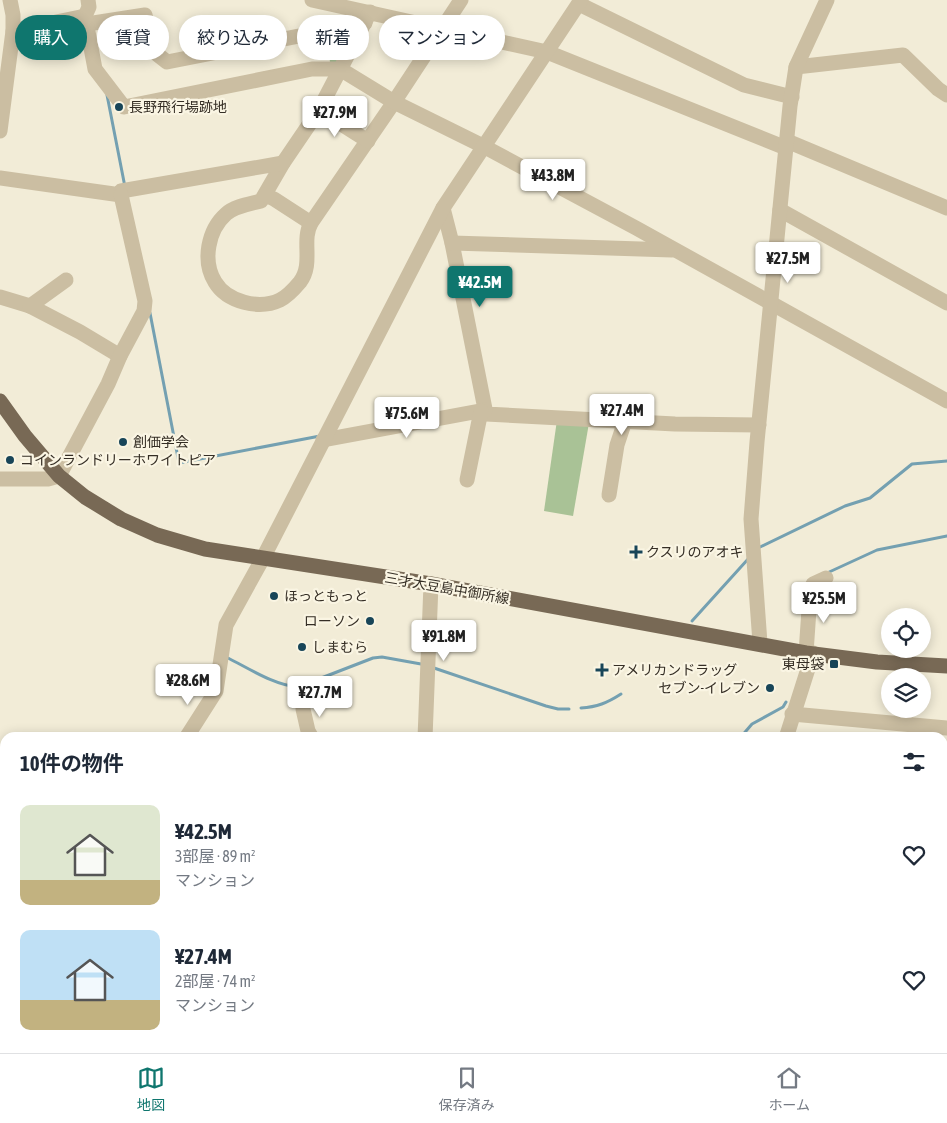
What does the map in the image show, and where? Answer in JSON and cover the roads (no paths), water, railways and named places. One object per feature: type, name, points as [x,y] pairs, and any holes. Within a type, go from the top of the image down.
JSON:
[{"type":"main road","name":"三才大豆島中御所線","points":[[0,401],[25,436],[59,476],[85,497],[121,519],[157,535],[205,549],[431,584],[809,653],[877,662],[947,666]]},
{"type":"street","points":[[0,131],[3,87],[13,31],[14,15],[11,0]]},
{"type":"street","points":[[87,16],[88,0]]},
{"type":"street","points":[[312,0],[361,15]]},
{"type":"street","points":[[451,15],[461,0]]},
{"type":"street","points":[[760,643],[751,519],[780,210],[796,67],[827,0]]},
{"type":"street","points":[[190,732],[216,691],[226,626],[263,558],[443,208],[580,2],[744,85],[792,97]]},
{"type":"street","points":[[87,20],[145,15],[153,51],[167,62],[297,33]]},
{"type":"street","points":[[87,25],[95,69],[124,107],[312,69],[340,69],[394,102],[483,146],[947,401]]},
{"type":"street","points":[[505,42],[547,52],[947,208]]},
{"type":"street","points":[[796,67],[903,56],[947,95]]},
{"type":"street","points":[[345,60],[319,110],[283,163],[261,201],[238,207],[226,214],[211,236],[208,253],[215,282],[226,293],[239,301],[268,304],[281,299],[302,280],[307,267],[307,231],[311,223],[422,60]]},
{"type":"street","points":[[319,110],[368,140]]},
{"type":"street","points":[[0,479],[48,479],[59,476],[144,311],[145,301],[121,191],[283,163]]},
{"type":"street","points":[[0,178],[121,195]]},
{"type":"street","points":[[265,195],[311,223]]},
{"type":"street","points":[[443,208],[452,243],[483,411],[466,480]]},
{"type":"street","points":[[780,210],[947,303]]},
{"type":"street","points":[[452,243],[676,251]]},
{"type":"street","points":[[30,306],[66,280]]},
{"type":"street","points":[[0,297],[30,306],[80,332],[120,356]]},
{"type":"street","points":[[323,440],[483,411],[486,414],[675,424],[759,425]]},
{"type":"street","points":[[609,495],[616,445],[624,421]]},
{"type":"street","points":[[788,732],[809,653],[810,595],[813,584],[822,579]]},
{"type":"street","points":[[425,732],[431,584]]},
{"type":"street","points":[[302,709],[309,732]]},
{"type":"street","points":[[792,714],[947,728]]},
{"type":"waterway","points":[[107,95],[125,187]]},
{"type":"waterway","points":[[150,313],[179,463],[320,436]]},
{"type":"waterway","points":[[758,548],[845,506],[870,498],[912,464],[947,461]]},
{"type":"waterway","points":[[827,573],[877,550],[947,536]]},
{"type":"waterway","points":[[692,621],[749,558]]},
{"type":"waterway","points":[[228,658],[271,680],[298,687],[373,658],[382,657],[421,664]]},
{"type":"waterway","points":[[434,668],[546,706],[569,709]]},
{"type":"waterway","points":[[581,708],[602,704],[621,694]]},
{"type":"waterway","points":[[745,732],[752,724],[783,707],[786,702]]},
{"type":"place","name":"長野飛行場跡地","points":[[119,107]]},
{"type":"place","name":"創価学会","points":[[123,442]]},
{"type":"place","name":"コインランドリーホワイトピア","points":[[10,460]]},
{"type":"place","name":"クスリのアオキ","points":[[636,552]]},
{"type":"place","name":"ほっともっと","points":[[274,596]]},
{"type":"place","name":"ローソン","points":[[370,621]]},
{"type":"place","name":"しまむら","points":[[302,647]]},
{"type":"place","name":"東母袋","points":[[834,664]]},
{"type":"place","name":"アメリカンドラッグ","points":[[602,670]]},
{"type":"place","name":"セブン-イレブン","points":[[770,688]]}]
